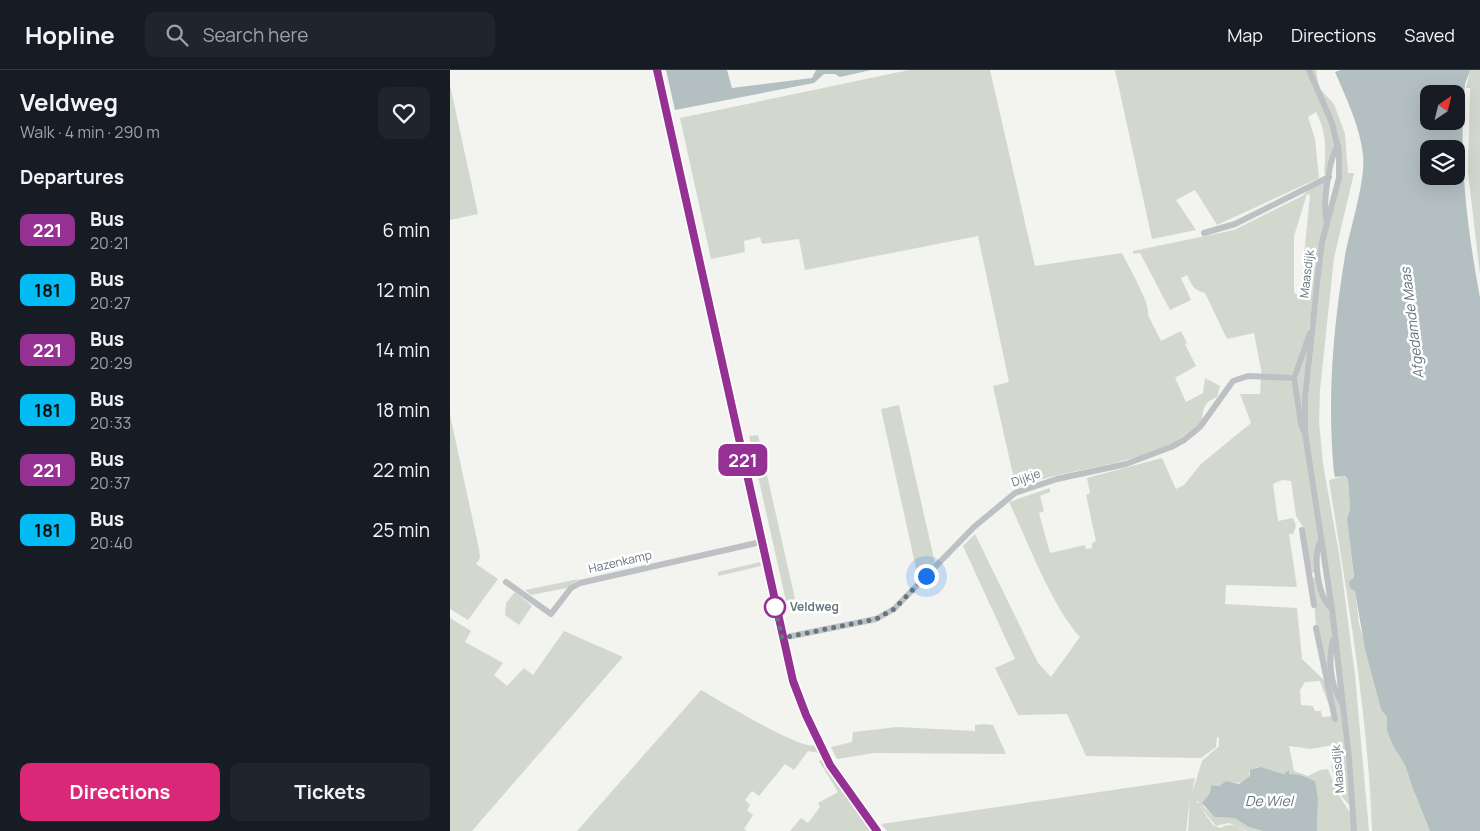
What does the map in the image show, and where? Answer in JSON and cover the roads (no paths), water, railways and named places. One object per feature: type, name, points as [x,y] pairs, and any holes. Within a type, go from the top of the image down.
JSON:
[{"type":"street","points":[[657,70],[793,681],[830,765],[878,831]]},
{"type":"street","name":"Maasdijk","points":[[1305,433],[1311,329],[1320,258],[1339,178],[1338,145],[1329,114],[1309,70]]},
{"type":"street","name":"Maasdijk","points":[[1328,222],[1325,215],[1329,177],[1338,145]]},
{"type":"street","points":[[1204,233],[1235,224],[1329,177]]},
{"type":"street","name":"Maasdijk","points":[[1311,329],[1302,348],[1294,378],[1300,418],[1305,433],[1332,609],[1354,831]]},
{"type":"street","name":"Dijkje","points":[[782,638],[876,619],[886,614],[900,603],[974,527],[1015,493],[1057,479],[1126,464],[1171,447],[1184,440],[1200,427],[1233,380],[1248,376],[1294,378]]},
{"type":"street","points":[[1302,530],[1314,605]]},
{"type":"street","name":"Maasdijk","points":[[1321,540],[1317,546],[1317,574],[1326,604],[1332,609]]},
{"type":"street","name":"Hazenkamp","points":[[506,582],[551,614],[571,588],[580,583],[761,542]]},
{"type":"street","points":[[1310,576],[1317,574]]},
{"type":"street","name":"Maasdijk","points":[[1316,628],[1328,674],[1334,719]]},
{"type":"street","name":"Maasdijk","points":[[1335,637],[1332,642],[1328,674],[1343,705]]},
{"type":"water","points":[[666,70],[727,70],[732,88],[812,78],[816,70],[871,70],[840,77],[835,74],[824,74],[814,83],[675,110]]},
{"type":"water","name":"Afgedamde Maas","points":[[1341,70],[1470,70],[1465,85],[1420,85],[1420,130],[1463,130],[1463,140],[1420,140],[1420,185],[1465,185],[1471,245],[1480,298],[1480,831],[1430,831],[1405,765],[1393,746],[1387,731],[1387,717],[1381,709],[1365,649],[1355,591],[1350,588],[1349,582],[1354,577],[1347,519],[1350,509],[1348,479],[1345,476],[1335,477],[1331,418],[1334,337],[1345,256],[1360,191],[1363,165],[1363,155],[1356,123],[1335,72]]},
{"type":"water","name":"De Wiel","points":[[1260,767],[1284,774],[1289,770],[1289,774],[1300,775],[1315,781],[1318,799],[1317,831],[1263,831],[1249,827],[1234,818],[1214,817],[1202,803],[1210,793],[1211,785],[1219,786],[1226,781],[1239,784],[1250,776],[1250,770]]},
{"type":"place","name":"Veldweg","points":[[775,607]]}]
